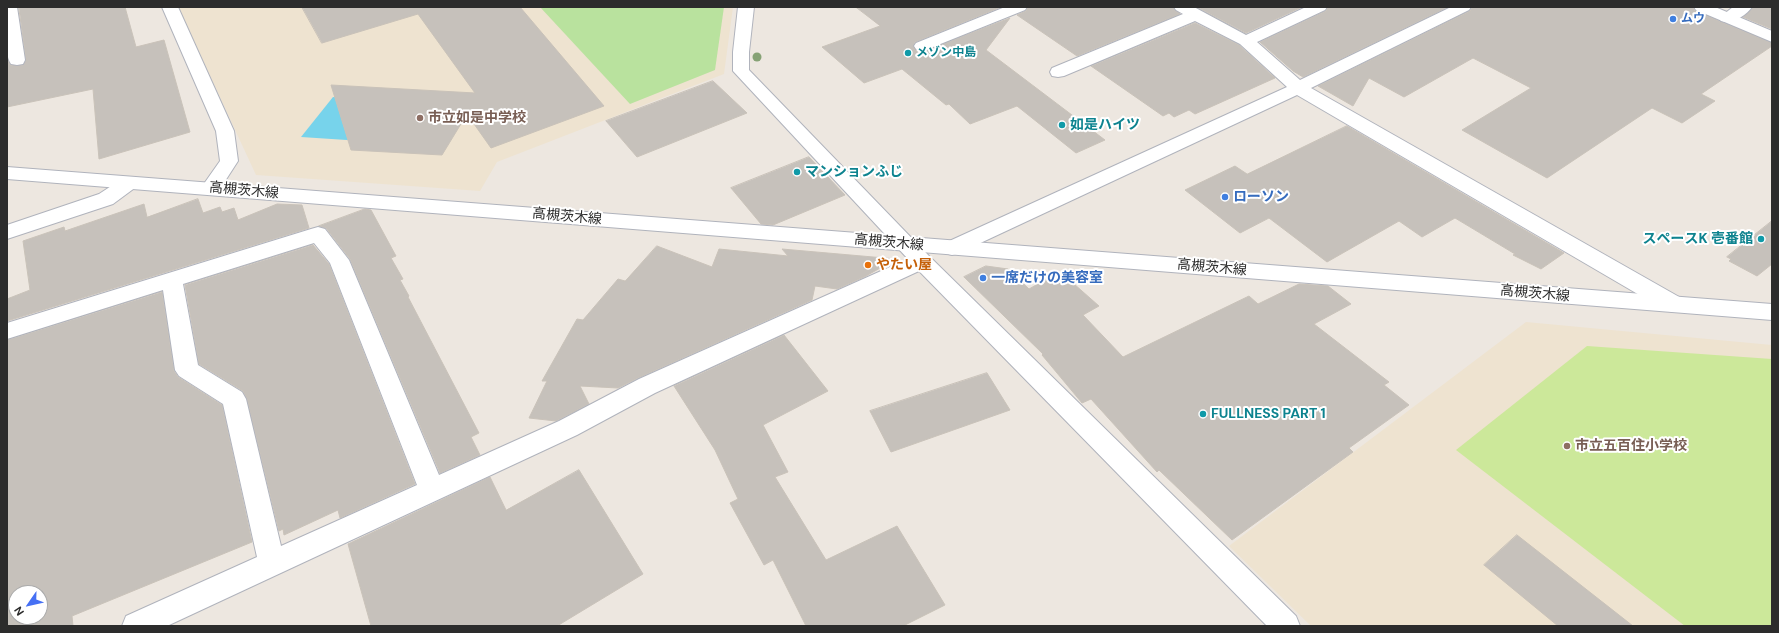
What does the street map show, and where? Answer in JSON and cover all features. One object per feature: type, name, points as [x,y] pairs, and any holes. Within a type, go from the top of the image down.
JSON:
[{"type":"street","points":[[8,7],[17,60]]},
{"type":"street","points":[[170,7],[225,131],[229,161],[211,188]]},
{"type":"street","points":[[746,7],[741,52],[742,71],[915,252],[1286,626]]},
{"type":"street","points":[[922,46],[1019,7]]},
{"type":"street","points":[[1246,41],[1319,7]]},
{"type":"street","points":[[952,248],[1298,88],[1463,7]]},
{"type":"street","points":[[1702,7],[1772,37]]},
{"type":"street","points":[[1727,18],[1744,7]]},
{"type":"street","points":[[1058,72],[1188,11],[1246,41],[1298,88],[1673,304]]},
{"type":"street","name":"高槻茨木線","points":[[7,173],[211,188],[915,252],[952,248],[1772,312]]},
{"type":"street","points":[[7,232],[106,199],[129,183]]},
{"type":"street","points":[[7,331],[318,234],[339,260],[432,490]]},
{"type":"street","points":[[136,626],[568,428],[647,386],[915,252]]},
{"type":"street","points":[[172,280],[187,370],[234,399],[272,564]]},
{"type":"shaded area","name":"市立如是中学校","points":[[178,7],[733,7],[724,74],[497,162],[480,191],[256,175]]},
{"type":"shaded area","name":"市立五百住小学校","points":[[1526,322],[1772,345],[1772,626],[1311,626],[1229,546]]},
{"type":"green space","points":[[540,7],[724,7],[715,70],[630,104]]},
{"type":"green space","points":[[1587,346],[1772,359],[1772,626],[1685,626],[1456,450]]},
{"type":"water","points":[[333,97],[435,104],[408,144],[301,137]]},
{"type":"building","points":[[19,7],[125,7],[136,47],[164,40],[190,132],[99,159],[93,89],[7,107],[7,59],[10,65],[17,66],[23,65],[26,60]]},
{"type":"building","points":[[302,7],[520,7],[604,106],[491,148],[467,114],[442,155],[351,150],[331,85],[475,93],[418,14],[322,43]]},
{"type":"building","points":[[856,7],[1001,7],[915,42],[913,47],[922,52],[1010,18],[986,50],[1105,140],[1076,153],[1017,106],[970,124],[949,104],[946,105],[902,69],[864,83],[822,47],[880,26]]},
{"type":"building","points":[[1028,7],[1173,7],[1180,14],[1077,56],[1017,15],[1026,11]]},
{"type":"building","points":[[1197,7],[1302,7],[1246,33]]},
{"type":"building","points":[[1328,7],[1448,7],[1303,77],[1293,71],[1260,42],[1326,11]]},
{"type":"building","points":[[1472,7],[1693,7],[1695,11],[1772,43],[1772,46],[1701,94],[1715,101],[1682,123],[1652,108],[1547,178],[1462,130],[1531,88],[1473,58],[1404,97],[1369,78],[1353,106],[1318,86],[1470,11]]},
{"type":"building","points":[[1753,7],[1772,7],[1772,29],[1743,17]]},
{"type":"building","points":[[1195,23],[1239,45],[1275,78],[1195,114],[1189,110],[1174,117],[1169,113],[1163,116],[1091,66]]},
{"type":"building","points":[[713,81],[747,113],[637,157],[606,121]]},
{"type":"building","points":[[1347,126],[1564,253],[1541,269],[1513,255],[1515,254],[1455,218],[1422,237],[1399,221],[1327,262],[1269,218],[1240,233],[1185,190],[1235,166],[1247,174]]},
{"type":"building","name":"マンションふじ","points":[[809,157],[845,195],[773,225],[761,224],[731,188]]},
{"type":"building","points":[[198,199],[203,213],[220,207],[222,212],[234,208],[238,220],[277,204],[302,205],[309,228],[7,321],[7,299],[30,290],[23,241],[64,227],[65,231],[144,204],[147,217]]},
{"type":"building","points":[[365,209],[371,210],[396,256],[391,258],[403,279],[400,280],[479,433],[471,437],[480,455],[440,473],[350,259],[326,228],[319,226]]},
{"type":"building","name":"スペースK 壱番館","points":[[1772,221],[1772,264],[1757,276],[1729,261],[1731,259],[1727,257]]},
{"type":"building","points":[[313,245],[329,264],[415,484],[340,518],[338,510],[284,535],[283,529],[279,531],[247,399],[243,391],[199,364],[185,285]]},
{"type":"building","points":[[657,246],[712,267],[719,249],[788,256],[782,249],[896,259],[866,276],[837,289],[815,286],[812,300],[618,388],[580,386],[589,404],[556,421],[529,418],[547,381],[542,381],[577,319],[583,320],[618,279],[625,281]]},
{"type":"building","points":[[986,266],[1008,269],[1029,289],[1054,275],[1058,279],[1065,276],[1099,306],[1083,315],[1123,357],[1249,296],[1258,304],[1299,284],[1328,286],[1351,304],[1314,324],[1389,382],[1384,385],[1409,405],[1349,448],[1353,452],[1232,540],[1159,470],[1157,472],[1091,399],[1082,403],[1042,355],[1043,354],[964,277]]},
{"type":"building","points":[[162,292],[174,371],[178,377],[222,405],[252,542],[72,616],[73,626],[7,626],[7,340]]},
{"type":"building","points":[[784,335],[828,391],[763,425],[788,472],[775,477],[826,560],[897,526],[945,605],[903,626],[806,626],[773,560],[764,565],[730,503],[738,499],[715,450],[674,386]]},
{"type":"building","points":[[987,373],[1010,410],[891,452],[870,411]]},
{"type":"building","points":[[579,470],[643,574],[557,626],[371,626],[348,544],[490,477],[506,510]]},
{"type":"building","points":[[1517,535],[1633,626],[1558,626],[1484,565]]},
{"type":"place","name":"ムウ","points":[[1673,19]]},
{"type":"place","name":"メゾン中島","points":[[908,53]]},
{"type":"place","name":"市立如是中学校","points":[[420,118]]},
{"type":"place","name":"如是ハイツ","points":[[1062,125]]},
{"type":"place","name":"マンションふじ","points":[[797,172]]},
{"type":"place","name":"ローソン","points":[[1225,197]]},
{"type":"place","name":"スペースK 壱番館","points":[[1761,239]]},
{"type":"place","name":"やたい屋","points":[[868,265]]},
{"type":"place","name":"一席だけの美容室","points":[[983,278]]},
{"type":"place","name":"FULLNESS PART 1","points":[[1203,414]]},
{"type":"place","name":"市立五百住小学校","points":[[1567,446]]}]
